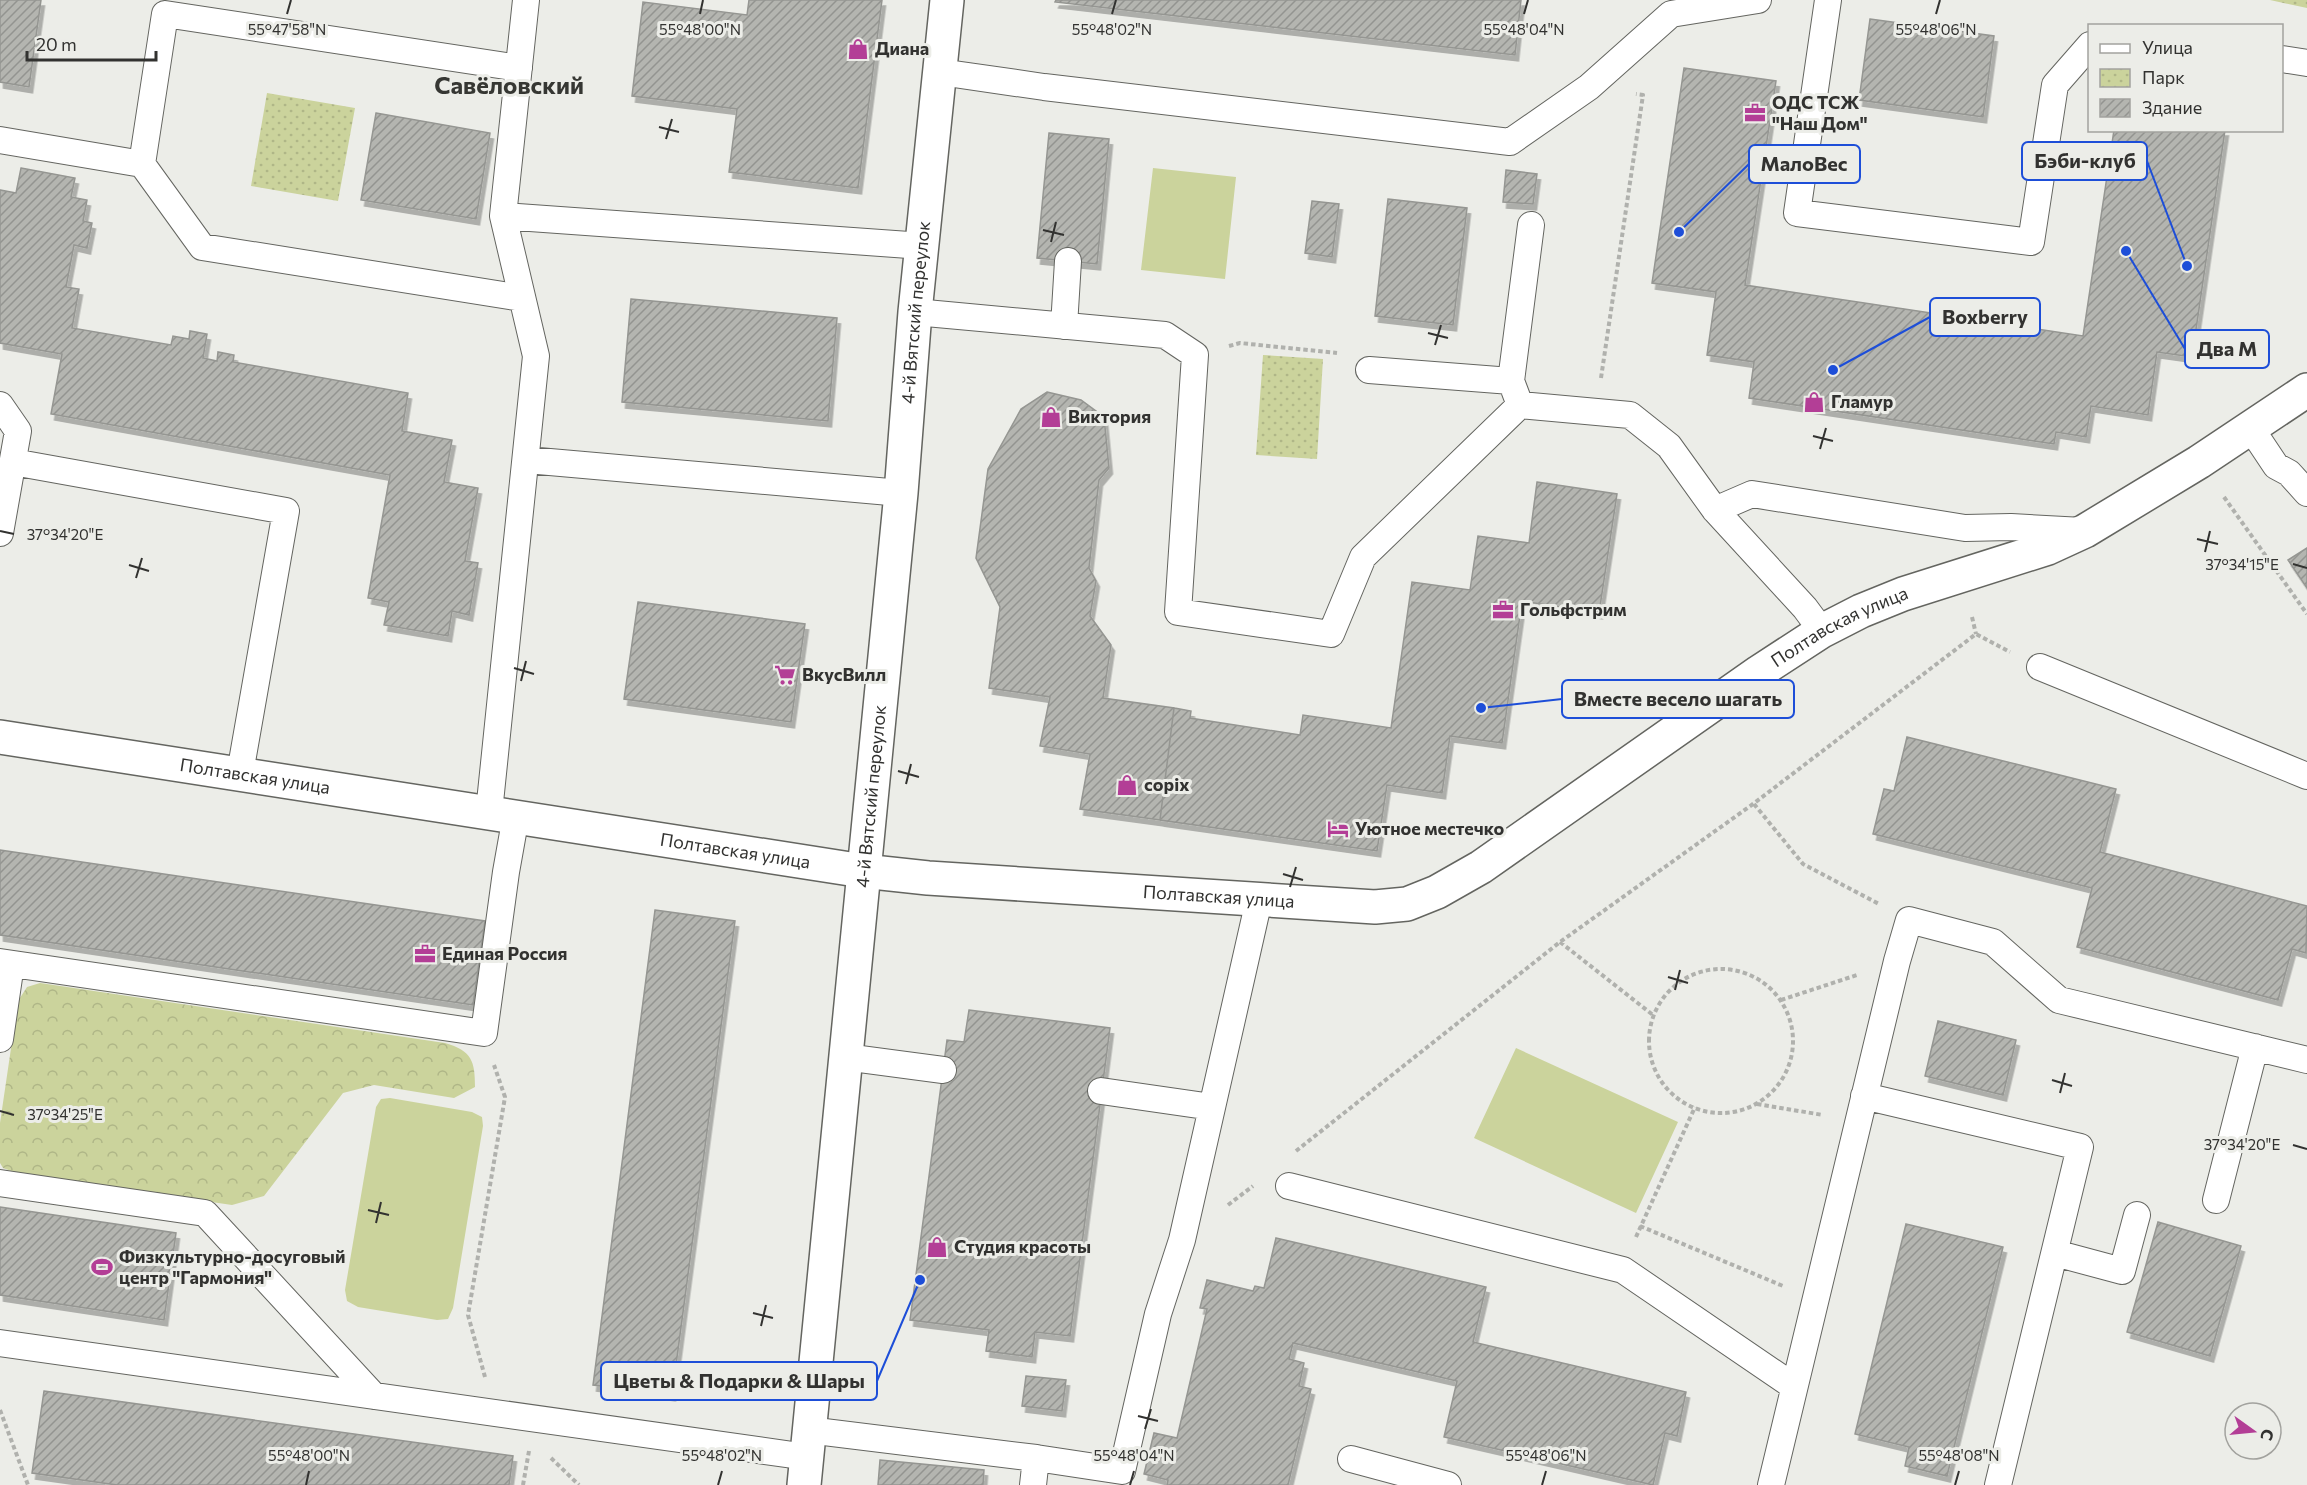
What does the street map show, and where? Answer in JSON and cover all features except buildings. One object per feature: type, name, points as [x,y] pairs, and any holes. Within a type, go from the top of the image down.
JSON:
[{"type":"street","name":"4-й Вятский переулок","points":[[806,1457],[862,872],[873,786],[901,493],[915,312],[947,0]]},
{"type":"street","name":"Полтавская улица","points":[[0,737],[862,872],[1375,907],[1407,904],[1437,892],[1481,867],[1759,672],[1822,631],[1861,611],[1903,594],[2048,548],[2085,531],[2199,462],[2307,390]]},
{"type":"lane","points":[[0,1039],[6,963],[484,1033],[506,872],[502,814],[536,356],[503,216],[526,0]]},
{"type":"lane","points":[[940,72],[1044,87],[1510,142],[1589,87],[1671,14],[1758,0]]},
{"type":"lane","points":[[1828,0],[1797,213],[2031,242],[2055,85],[2088,47]]},
{"type":"lane","points":[[142,164],[165,14],[519,68]]},
{"type":"lane","points":[[2283,59],[2307,63]]},
{"type":"lane","points":[[0,140],[142,164],[202,247],[522,298]]},
{"type":"lane","points":[[503,216],[922,246]]},
{"type":"lane","points":[[915,312],[1165,335],[1195,355],[1178,612],[1331,634],[1363,557],[1515,393],[1531,225]]},
{"type":"lane","points":[[1068,261],[1074,327]]},
{"type":"lane","points":[[1369,370],[1515,393],[1596,411],[1630,415],[1669,446],[1715,510],[1805,608],[1822,631]]},
{"type":"lane","points":[[0,405],[18,431],[0,533]]},
{"type":"lane","points":[[2250,427],[2276,466],[2289,473],[2307,493]]},
{"type":"lane","points":[[527,460],[901,493]]},
{"type":"lane","points":[[13,462],[286,511],[240,773]]},
{"type":"lane","points":[[1715,510],[1752,494],[1965,528],[2011,527],[2085,531]]},
{"type":"lane","points":[[2040,667],[2307,776]]},
{"type":"lane","points":[[0,1343],[806,1457],[1036,1458],[1121,1478],[1158,1314],[1182,1240],[1259,900]]},
{"type":"lane","points":[[1771,1485],[1793,1386],[1909,920],[1993,942],[2059,1000],[2307,1060]]},
{"type":"lane","points":[[2217,1200],[2255,1047]]},
{"type":"lane","points":[[845,1057],[943,1070]]},
{"type":"lane","points":[[1101,1091],[1212,1107]]},
{"type":"lane","points":[[1861,1109],[2080,1147],[1998,1485]]},
{"type":"lane","points":[[0,1183],[206,1213],[374,1396]]},
{"type":"lane","points":[[1289,1186],[1623,1270],[1793,1386]]},
{"type":"lane","points":[[2055,1253],[2122,1271],[2137,1215]]},
{"type":"lane","points":[[1033,1485],[1036,1458]]},
{"type":"lane","points":[[1351,1459],[1448,1485]]},
{"type":"path","points":[[1589,87],[1643,95],[1596,411]]},
{"type":"path","points":[[1195,355],[1240,343],[1350,355],[1369,370]]},
{"type":"path","points":[[2224,497],[2307,614]]},
{"type":"path","points":[[1972,617],[1976,634],[2040,667]]},
{"type":"path","points":[[1289,1157],[1560,942],[1753,804],[1976,634]]},
{"type":"path","points":[[1753,804],[1803,864],[1909,920]]},
{"type":"path","points":[[1560,942],[1653,1015]]},
{"type":"path","points":[[1781,1000],[1897,961]]},
{"type":"path","points":[[1725,968],[1747,973],[1766,984],[1781,1000],[1790,1020],[1793,1042],[1788,1066],[1775,1088],[1756,1104],[1732,1113],[1707,1112],[1684,1103],[1664,1086],[1652,1064],[1648,1040],[1653,1015],[1666,994],[1683,979],[1703,970],[1725,968]]},
{"type":"path","points":[[484,1033],[505,1097],[468,1315],[494,1413]]},
{"type":"path","points":[[1756,1104],[1861,1109]]},
{"type":"path","points":[[1623,1270],[1640,1226],[1695,1107]]},
{"type":"path","points":[[1182,1240],[1261,1180]]},
{"type":"path","points":[[1640,1226],[1816,1300]]},
{"type":"path","points":[[0,1410],[28,1485]]},
{"type":"path","points":[[547,1454],[579,1485]]},
{"type":"green space","points":[[2270,0],[2307,0],[2307,8]]},
{"type":"green space","points":[[267,93],[355,108],[338,201],[251,186]]},
{"type":"green space","points":[[1153,168],[1236,177],[1225,279],[1141,270]]},
{"type":"green space","points":[[1263,355],[1323,359],[1317,459],[1256,455]]},
{"type":"green space","points":[[40,983],[445,1043],[461,1050],[470,1058],[473,1064],[475,1087],[454,1098],[374,1085],[343,1093],[264,1196],[232,1205],[19,1174],[3,1168],[0,1163],[0,1123],[18,1001],[27,987]]},
{"type":"green space","points":[[1516,1048],[1678,1122],[1636,1213],[1474,1138]]},
{"type":"green space","points":[[390,1098],[472,1112],[482,1117],[483,1126],[453,1308],[448,1319],[437,1320],[358,1307],[347,1301],[345,1290],[376,1107],[381,1099]]},
{"type":"place","name":"Диана","points":[[858,49]]},
{"type":"place","name":"ОДС ТСЖ \"Наш Дом\"","points":[[1755,113]]},
{"type":"place","name":"МалоВес","points":[[1679,232]]},
{"type":"place","name":"Два М","points":[[2126,251]]},
{"type":"place","name":"Бэби-клуб","points":[[2187,266]]},
{"type":"place","name":"Boxberry","points":[[1833,370]]},
{"type":"place","name":"Гламур","points":[[1814,402]]},
{"type":"place","name":"Виктория","points":[[1051,417]]},
{"type":"place","name":"Гольфстрим","points":[[1503,610]]},
{"type":"place","name":"ВкусВилл","points":[[785,675]]},
{"type":"place","name":"Вместе весело шагать","points":[[1481,708]]},
{"type":"place","name":"copix","points":[[1127,785]]},
{"type":"place","name":"Уютное местечко","points":[[1338,829]]},
{"type":"place","name":"Единая Россия","points":[[425,954]]},
{"type":"place","name":"Студия красоты","points":[[937,1247]]},
{"type":"place","name":"Физкультурно-досуговый центр \"Гармония\"","points":[[102,1267]]},
{"type":"place","name":"Цветы & Подарки & Шары","points":[[920,1280]]},
{"type":"district","name":"Савёловский","points":[[509,86]]}]
